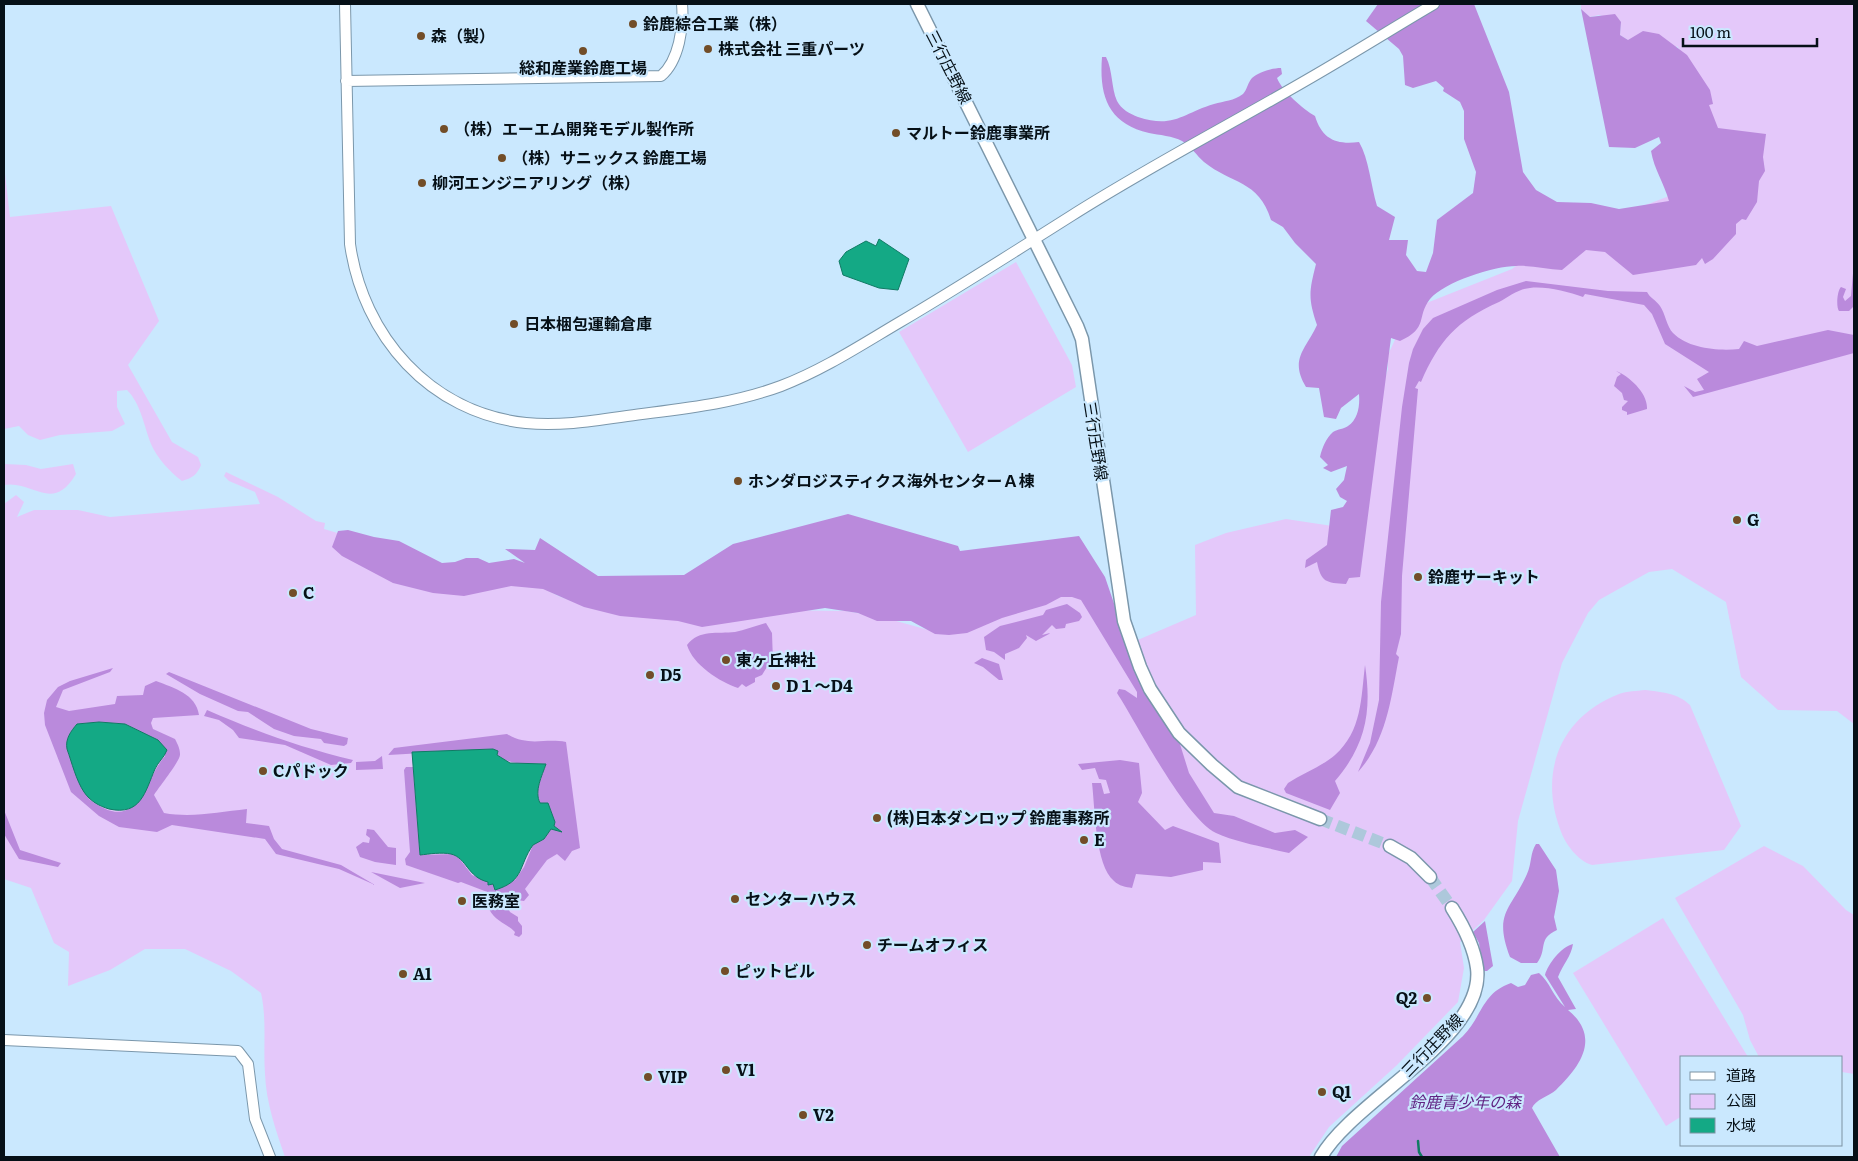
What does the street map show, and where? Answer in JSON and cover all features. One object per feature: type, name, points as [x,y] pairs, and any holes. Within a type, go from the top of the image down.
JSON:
[{"type":"main road","name":"三行庄野線","points":[[916,4],[1035,240],[1082,339],[1124,621],[1131,646],[1150,689],[1179,733],[1238,786],[1320,819]]},
{"type":"main road","points":[[1390,846],[1411,858],[1430,877]]},
{"type":"main road","name":"三行庄野線","points":[[1321,1157],[1342,1130],[1426,1056],[1458,1023],[1471,1003],[1476,988],[1477,969],[1470,942],[1452,908]]},
{"type":"street","points":[[345,4],[350,244],[355,274],[368,309],[394,351],[421,379],[467,408],[510,421],[546,424],[594,420],[720,404],[753,396],[807,375],[830,363],[1132,180],[1434,4]]},
{"type":"street","points":[[346,81],[661,76],[667,71],[677,48],[683,23],[682,4]]},
{"type":"street","points":[[4,1040],[238,1051],[248,1064],[255,1119],[270,1157]]},
{"type":"green space","points":[[1378,4],[1474,4],[1509,92],[1523,172],[1536,190],[1557,202],[1591,203],[1619,209],[1669,201],[1654,164],[1651,151],[1661,143],[1659,137],[1635,148],[1609,147],[1581,9],[1590,17],[1615,14],[1621,22],[1620,35],[1628,40],[1643,31],[1659,34],[1687,55],[1710,90],[1713,104],[1709,105],[1718,128],[1766,134],[1763,157],[1765,171],[1759,181],[1757,202],[1746,220],[1742,219],[1736,224],[1736,234],[1713,259],[1705,264],[1702,258],[1696,265],[1633,275],[1605,252],[1586,250],[1562,270],[1522,266],[1495,269],[1458,281],[1430,299],[1423,311],[1419,327],[1415,331],[1400,341],[1391,338],[1360,577],[1349,578],[1346,584],[1339,584],[1325,580],[1320,574],[1317,562],[1305,568],[1306,560],[1327,545],[1331,510],[1343,507],[1347,501],[1340,497],[1336,489],[1344,480],[1347,466],[1331,472],[1323,468],[1328,465],[1320,457],[1325,443],[1331,434],[1346,427],[1354,420],[1359,408],[1359,394],[1341,408],[1336,419],[1324,417],[1319,388],[1306,387],[1301,377],[1299,361],[1301,354],[1317,325],[1310,295],[1316,264],[1295,243],[1283,227],[1271,220],[1266,207],[1252,190],[1204,162],[1182,141],[1135,128],[1115,115],[1105,96],[1101,71],[1102,57],[1106,57],[1117,101],[1129,113],[1150,120],[1170,121],[1214,104],[1236,98],[1243,94],[1255,76],[1266,71],[1281,68],[1282,74],[1277,78],[1283,88],[1293,99],[1315,116],[1326,135],[1337,141],[1359,142],[1368,164],[1377,206],[1395,217],[1389,240],[1408,240],[1406,255],[1417,271],[1426,272],[1433,253],[1437,220],[1473,193],[1476,172],[1464,139],[1464,111],[1460,102],[1443,91],[1444,88],[1436,81],[1413,88],[1405,85],[1403,56],[1399,49],[1366,21]]},
{"type":"green space","name":"鈴鹿サーキット","points":[[1581,4],[1854,4],[1854,724],[1837,711],[1778,710],[1741,677],[1726,602],[1672,569],[1649,572],[1599,600],[1588,613],[1562,663],[1518,821],[1512,881],[1484,920],[1460,942],[1464,968],[1458,1002],[1397,1065],[1329,1127],[1309,1157],[285,1157],[267,1095],[264,1064],[264,1013],[261,993],[231,971],[185,949],[145,949],[110,970],[68,986],[69,952],[54,943],[31,888],[4,879],[4,504],[16,495],[24,502],[17,517],[34,510],[78,510],[110,517],[260,504],[255,492],[229,481],[224,476],[226,472],[278,497],[316,521],[325,523],[324,529],[361,540],[421,581],[534,583],[558,596],[592,608],[846,611],[889,619],[932,631],[1032,591],[1083,597],[1119,648],[1196,615],[1195,545],[1226,533],[1286,519],[1339,527],[1388,369],[1388,355],[1398,333],[1419,306],[1512,269],[1544,244],[1677,193],[1689,121],[1705,86],[1677,46],[1628,40],[1620,35],[1621,22],[1599,15],[1590,17],[1581,9]]},
{"type":"green space","points":[[4,165],[10,217],[111,206],[159,321],[128,365],[172,442],[198,457],[201,465],[196,474],[182,481],[168,469],[151,444],[139,408],[127,390],[117,391],[117,407],[125,424],[112,431],[60,435],[40,440],[28,435],[19,426],[4,429]]},
{"type":"green space","points":[[1016,262],[1072,365],[1076,387],[968,452],[899,332]]},
{"type":"green space","points":[[1854,262],[1854,306],[1849,311],[1839,311],[1837,299],[1841,287],[1846,289],[1843,297],[1845,301],[1851,296]]},
{"type":"green space","points":[[1526,281],[1608,291],[1647,292],[1660,306],[1673,333],[1687,343],[1705,348],[1739,349],[1744,341],[1757,346],[1828,330],[1854,335],[1854,353],[1693,397],[1684,386],[1695,392],[1704,390],[1697,379],[1709,372],[1665,344],[1652,314],[1644,305],[1585,294],[1583,297],[1564,291],[1530,288],[1514,293],[1484,309],[1460,325],[1442,344],[1421,382],[1419,381],[1415,388],[1418,389],[1402,576],[1401,634],[1396,654],[1399,657],[1382,732],[1368,760],[1358,772],[1370,743],[1379,700],[1381,602],[1402,407],[1413,349],[1423,329],[1433,318],[1497,290]]},
{"type":"green space","points":[[1621,374],[1637,386],[1644,397],[1647,409],[1627,415],[1627,412],[1622,410],[1622,407],[1628,401],[1624,400],[1622,393],[1614,386],[1617,377]]},
{"type":"green space","points":[[4,464],[26,465],[41,469],[73,464],[76,474],[67,486],[59,492],[51,494],[42,493],[25,487],[4,485]]},
{"type":"green space","points":[[848,514],[958,546],[960,551],[1079,536],[1105,577],[1121,624],[1179,741],[1189,773],[1214,813],[1234,816],[1275,833],[1295,830],[1308,837],[1289,853],[1233,839],[1216,833],[1204,824],[1190,809],[1162,769],[1117,693],[1119,689],[1125,690],[1137,698],[1137,692],[1081,600],[1072,597],[1061,597],[1046,605],[1002,618],[967,633],[949,635],[935,634],[911,621],[877,621],[858,613],[825,608],[702,627],[678,621],[620,616],[584,607],[543,589],[511,586],[464,596],[433,593],[393,583],[342,556],[332,547],[338,531],[348,530],[399,541],[442,563],[455,562],[466,558],[478,558],[489,563],[514,559],[525,563],[505,549],[535,550],[540,538],[598,576],[684,575],[733,544]]},
{"type":"green space","points":[[1067,604],[1080,613],[1082,617],[1079,621],[1066,624],[1065,628],[1056,629],[1052,625],[1042,635],[1049,634],[1036,641],[1026,635],[1027,638],[1019,648],[1005,654],[1005,660],[994,652],[986,650],[984,637],[1000,626],[1043,615],[1046,610]]},
{"type":"green space","points":[[766,623],[772,633],[773,662],[770,662],[762,675],[755,678],[755,682],[746,687],[742,684],[738,688],[708,672],[695,659],[687,645],[697,636],[703,634],[735,632]]},
{"type":"green space","points":[[982,658],[999,664],[1003,680],[999,680],[983,667],[974,663]]},
{"type":"green space","points":[[1365,665],[1368,697],[1364,727],[1354,754],[1335,781],[1340,793],[1330,810],[1286,793],[1284,789],[1288,783],[1330,759],[1344,746],[1351,735],[1359,713]]},
{"type":"green space","points":[[113,668],[110,672],[63,690],[56,707],[69,711],[115,704],[117,696],[143,695],[145,686],[156,681],[183,693],[194,702],[199,715],[153,718],[151,723],[153,729],[175,739],[180,752],[177,762],[154,795],[164,813],[195,815],[247,809],[246,823],[269,826],[274,839],[282,849],[341,865],[375,885],[339,869],[276,854],[265,839],[172,825],[157,832],[119,827],[99,816],[71,792],[45,725],[44,713],[47,700],[58,687],[70,681]],"holes":[[[99,722],[125,724],[158,740],[165,756],[138,801],[129,809],[119,812],[106,809],[89,799],[68,737],[77,724]]]},
{"type":"green space","points":[[169,672],[311,729],[348,738],[347,744],[344,746],[324,743],[321,739],[294,736],[274,729],[248,712],[238,711],[200,694],[166,674]]},
{"type":"green space","points":[[1645,690],[1663,692],[1675,696],[1690,705],[1741,826],[1724,850],[1592,865],[1582,860],[1573,851],[1560,829],[1554,808],[1552,787],[1554,767],[1560,749],[1569,732],[1582,717],[1599,704],[1619,694]]},
{"type":"green space","points":[[207,710],[279,738],[353,760],[351,763],[331,765],[285,745],[239,738],[233,730],[219,720],[204,716]]},
{"type":"green space","points":[[507,734],[529,741],[566,742],[580,848],[572,851],[565,861],[557,854],[547,860],[525,889],[529,895],[524,901],[503,898],[461,882],[458,883],[406,865],[405,859],[410,852],[404,770],[406,767],[413,767],[420,855],[452,854],[459,858],[472,875],[493,884],[515,880],[524,867],[533,845],[544,839],[551,829],[561,831],[554,826],[555,822],[548,803],[540,803],[538,798],[539,783],[546,764],[516,763],[503,759],[493,749],[388,755],[394,748]]},
{"type":"green space","points":[[382,756],[383,769],[356,770],[356,762],[375,761]]},
{"type":"green space","points":[[1120,760],[1139,763],[1142,793],[1138,802],[1165,830],[1173,826],[1219,843],[1221,863],[1203,862],[1203,870],[1171,877],[1136,874],[1132,888],[1120,885],[1114,881],[1108,873],[1099,850],[1095,821],[1092,783],[1101,783],[1104,794],[1110,793],[1106,780],[1099,779],[1095,768],[1082,770],[1078,764]]},
{"type":"green space","points":[[4,810],[20,850],[61,863],[58,867],[19,859],[4,834]]},
{"type":"green space","points":[[367,829],[374,830],[388,847],[396,848],[396,865],[375,862],[360,857],[356,847],[363,842],[369,843],[370,838],[366,835]]},
{"type":"green space","points":[[1536,844],[1539,844],[1556,870],[1559,891],[1554,917],[1557,930],[1547,937],[1537,963],[1521,963],[1510,957],[1503,930],[1504,920],[1510,904],[1527,874]]},
{"type":"green space","points":[[1764,846],[1803,866],[1846,910],[1854,915],[1854,1074],[1843,1072],[1843,1056],[1758,1056],[1750,1040],[1743,1015],[1675,898]]},
{"type":"green space","points":[[371,872],[425,883],[400,888]]},
{"type":"green space","points":[[497,904],[508,908],[510,912],[518,917],[518,921],[522,926],[522,934],[519,937],[514,935],[515,932],[498,920],[489,909]]},
{"type":"green space","points":[[1663,918],[1747,1056],[1680,1056],[1680,1117],[1666,1126],[1573,973]]},
{"type":"green space","points":[[1485,921],[1493,966],[1487,971],[1483,971],[1479,943],[1473,932]]},
{"type":"green space","name":"鈴鹿青少年の森","points":[[1573,944],[1571,953],[1558,977],[1576,1009],[1568,1010],[1578,1020],[1584,1031],[1584,1051],[1565,1081],[1532,1108],[1560,1157],[1336,1157],[1342,1146],[1463,1036],[1488,999],[1501,987],[1511,983],[1518,987],[1525,985],[1531,975],[1539,973],[1565,1007],[1545,975],[1556,956]]},
{"type":"water","points":[[879,239],[909,259],[898,290],[879,288],[843,275],[839,261],[846,252],[866,241],[876,246]]},
{"type":"water","points":[[99,722],[125,724],[158,740],[167,750],[156,767],[144,794],[135,805],[128,809],[109,809],[92,801],[81,787],[72,766],[67,749],[71,732],[77,724]]},
{"type":"water","points":[[493,749],[498,751],[497,755],[510,763],[546,764],[539,784],[538,798],[540,803],[548,803],[555,822],[554,826],[562,832],[551,829],[544,839],[533,845],[516,877],[505,886],[495,890],[493,884],[488,885],[488,882],[481,880],[456,856],[444,853],[420,855],[412,752]]},
{"type":"waterway","points":[[1418,1141],[1419,1152],[1422,1157]]},
{"type":"tunnel","points":[[1320,819],[1390,846]]},
{"type":"tunnel","points":[[1430,877],[1452,908]]},
{"type":"place","name":"鈴鹿綜合工業（株）","points":[[633,24]]},
{"type":"place","name":"森（製）","points":[[421,36]]},
{"type":"place","name":"株式会社 三重パーツ","points":[[708,49]]},
{"type":"place","name":"総和産業鈴鹿工場","points":[[583,51]]},
{"type":"place","name":"（株）エーエム開発モデル製作所","points":[[444,129]]},
{"type":"place","name":"マルトー鈴鹿事業所","points":[[896,133]]},
{"type":"place","name":"（株）サニックス 鈴鹿工場","points":[[502,158]]},
{"type":"place","name":"柳河エンジニアリング（株）","points":[[422,183]]},
{"type":"place","name":"日本梱包運輸倉庫","points":[[514,324]]},
{"type":"place","name":"ホンダロジスティクス海外センターＡ棟","points":[[738,481]]},
{"type":"place","name":"G","points":[[1737,520]]},
{"type":"place","name":"鈴鹿サーキット","points":[[1418,577]]},
{"type":"place","name":"C","points":[[293,593]]},
{"type":"place","name":"東ヶ丘神社","points":[[726,660]]},
{"type":"place","name":"D5","points":[[650,675]]},
{"type":"place","name":"D１～D4","points":[[776,686]]},
{"type":"place","name":"Cパドック","points":[[263,771]]},
{"type":"place","name":"(株)日本ダンロップ 鈴鹿事務所","points":[[877,818]]},
{"type":"place","name":"E","points":[[1084,840]]},
{"type":"place","name":"センターハウス","points":[[735,899]]},
{"type":"place","name":"医務室","points":[[462,901]]},
{"type":"place","name":"チームオフィス","points":[[867,945]]},
{"type":"place","name":"ピットビル","points":[[725,971]]},
{"type":"place","name":"A1","points":[[403,974]]},
{"type":"place","name":"Q2","points":[[1427,998]]},
{"type":"place","name":"V1","points":[[726,1070]]},
{"type":"place","name":"VIP","points":[[648,1077]]},
{"type":"place","name":"Q1","points":[[1322,1092]]},
{"type":"place","name":"V2","points":[[803,1115]]}]
